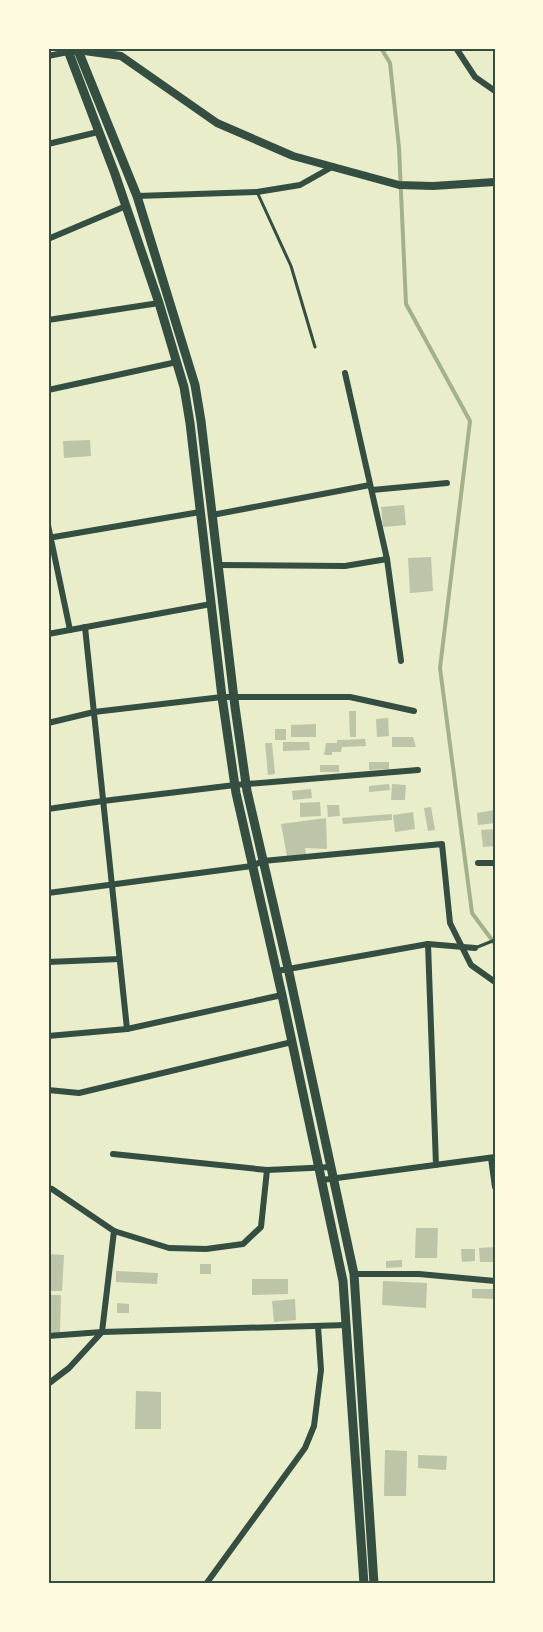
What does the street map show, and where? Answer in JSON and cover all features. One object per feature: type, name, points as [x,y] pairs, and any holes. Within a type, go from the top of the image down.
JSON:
[{"type":"main road","points":[[72,49],[98,132],[159,303],[184,387],[235,785],[343,1281],[364,1584]]},
{"type":"main road","points":[[72,49],[137,196],[195,385],[246,784],[354,1274],[374,1584]]},
{"type":"street","points":[[456,48],[475,77],[495,91]]},
{"type":"street","points":[[48,56],[72,49],[121,56],[217,123],[293,156],[332,167],[399,185],[433,186],[495,182]]},
{"type":"street","points":[[48,144],[98,132]]},
{"type":"street","points":[[137,196],[257,192],[300,185],[332,167]]},
{"type":"street","points":[[48,239],[126,206]]},
{"type":"street","points":[[48,320],[159,303]]},
{"type":"street","points":[[48,390],[177,362]]},
{"type":"street","points":[[345,372],[387,560],[401,660]]},
{"type":"street","points":[[212,515],[371,488],[447,483]]},
{"type":"street","points":[[49,538],[200,512]]},
{"type":"street","points":[[48,525],[70,630]]},
{"type":"street","points":[[218,566],[345,566],[387,560]]},
{"type":"street","points":[[48,634],[211,604]]},
{"type":"street","points":[[85,627],[127,1029]]},
{"type":"street","points":[[48,723],[94,712],[222,697],[350,697],[414,711]]},
{"type":"street","points":[[48,809],[235,785],[418,770]]},
{"type":"street","points":[[48,893],[252,866],[263,861],[442,844],[450,922],[471,964],[495,982]]},
{"type":"street","points":[[478,863],[495,863]]},
{"type":"street","points":[[428,944],[436,1165]]},
{"type":"street","points":[[277,971],[428,944],[475,948]]},
{"type":"street","points":[[48,962],[119,958]]},
{"type":"street","points":[[48,1036],[127,1029],[282,995]]},
{"type":"street","points":[[48,1090],[79,1093],[292,1042]]},
{"type":"street","points":[[113,1154],[267,1170],[332,1167]]},
{"type":"street","points":[[322,1180],[493,1158],[495,1187]]},
{"type":"street","points":[[48,1188],[114,1231],[169,1248],[206,1249],[243,1244],[261,1227],[267,1170]]},
{"type":"street","points":[[48,1384],[69,1368],[102,1332],[114,1231]]},
{"type":"street","points":[[354,1274],[419,1274],[495,1281]]},
{"type":"street","points":[[48,1336],[102,1332],[347,1325]]},
{"type":"street","points":[[206,1584],[305,1448],[314,1426],[321,1370],[318,1326]]},
{"type":"lane","points":[[257,192],[291,266],[315,346]]},
{"type":"lane","points":[[475,948],[495,940]]},
{"type":"building","points":[[90,440],[91,456],[64,458],[63,441]]},
{"type":"building","points":[[404,505],[406,525],[383,527],[381,507]]},
{"type":"building","points":[[431,557],[433,591],[410,593],[408,558]]},
{"type":"building","points":[[349,711],[356,711],[356,737],[350,737]]},
{"type":"building","points":[[388,718],[389,736],[377,737],[376,719]]},
{"type":"building","points":[[316,724],[316,737],[291,737],[291,725]]},
{"type":"building","points":[[275,729],[286,729],[286,740],[275,740]]},
{"type":"building","points":[[392,737],[413,737],[416,747],[392,747]]},
{"type":"building","points":[[365,739],[366,746],[342,747],[341,752],[324,755],[326,743],[337,743],[337,740]]},
{"type":"building","points":[[283,742],[309,742],[310,750],[283,751]]},
{"type":"building","points":[[265,743],[272,743],[275,774],[268,775]]},
{"type":"building","points":[[369,762],[389,762],[389,769],[369,770]]},
{"type":"building","points":[[320,765],[339,765],[339,772],[320,772]]},
{"type":"building","points":[[389,784],[390,790],[369,792],[369,786]]},
{"type":"building","points":[[392,784],[406,785],[405,800],[391,800]]},
{"type":"building","points":[[311,789],[312,798],[293,800],[292,791]]},
{"type":"building","points":[[320,802],[321,816],[300,817],[300,803]]},
{"type":"building","points":[[327,805],[339,805],[340,816],[328,817]]},
{"type":"building","points":[[431,807],[435,830],[428,831],[424,808]]},
{"type":"building","points":[[495,810],[495,823],[478,825],[477,813]]},
{"type":"building","points":[[413,812],[415,829],[395,832],[393,815]]},
{"type":"building","points":[[392,814],[392,820],[343,824],[342,818]]},
{"type":"building","points":[[326,818],[327,849],[305,848],[306,854],[287,856],[281,824]]},
{"type":"building","points":[[495,829],[495,846],[483,847],[481,830]]},
{"type":"building","points":[[416,1228],[438,1228],[437,1258],[415,1258]]},
{"type":"building","points":[[495,1247],[495,1262],[480,1262],[479,1248]]},
{"type":"building","points":[[461,1249],[475,1249],[475,1261],[462,1262]]},
{"type":"building","points":[[48,1254],[64,1255],[62,1291],[48,1291]]},
{"type":"building","points":[[402,1260],[402,1267],[386,1268],[386,1261]]},
{"type":"building","points":[[200,1264],[211,1264],[211,1274],[200,1274]]},
{"type":"building","points":[[116,1271],[158,1273],[157,1284],[116,1282]]},
{"type":"building","points":[[252,1279],[288,1279],[288,1294],[252,1295]]},
{"type":"building","points":[[383,1281],[427,1283],[426,1308],[382,1305]]},
{"type":"building","points":[[472,1289],[495,1289],[495,1299],[472,1298]]},
{"type":"building","points":[[48,1295],[61,1295],[60,1334],[48,1333]]},
{"type":"building","points":[[295,1299],[296,1320],[274,1322],[272,1301]]},
{"type":"building","points":[[117,1303],[129,1304],[129,1313],[117,1313]]},
{"type":"building","points":[[136,1391],[161,1392],[161,1429],[135,1429]]},
{"type":"building","points":[[385,1450],[407,1451],[406,1496],[384,1496]]},
{"type":"building","points":[[418,1455],[447,1456],[446,1470],[418,1468]]},
{"type":"waterway","points":[[381,48],[390,63],[399,148],[406,304],[470,421],[440,668],[472,913],[495,944]]}]
